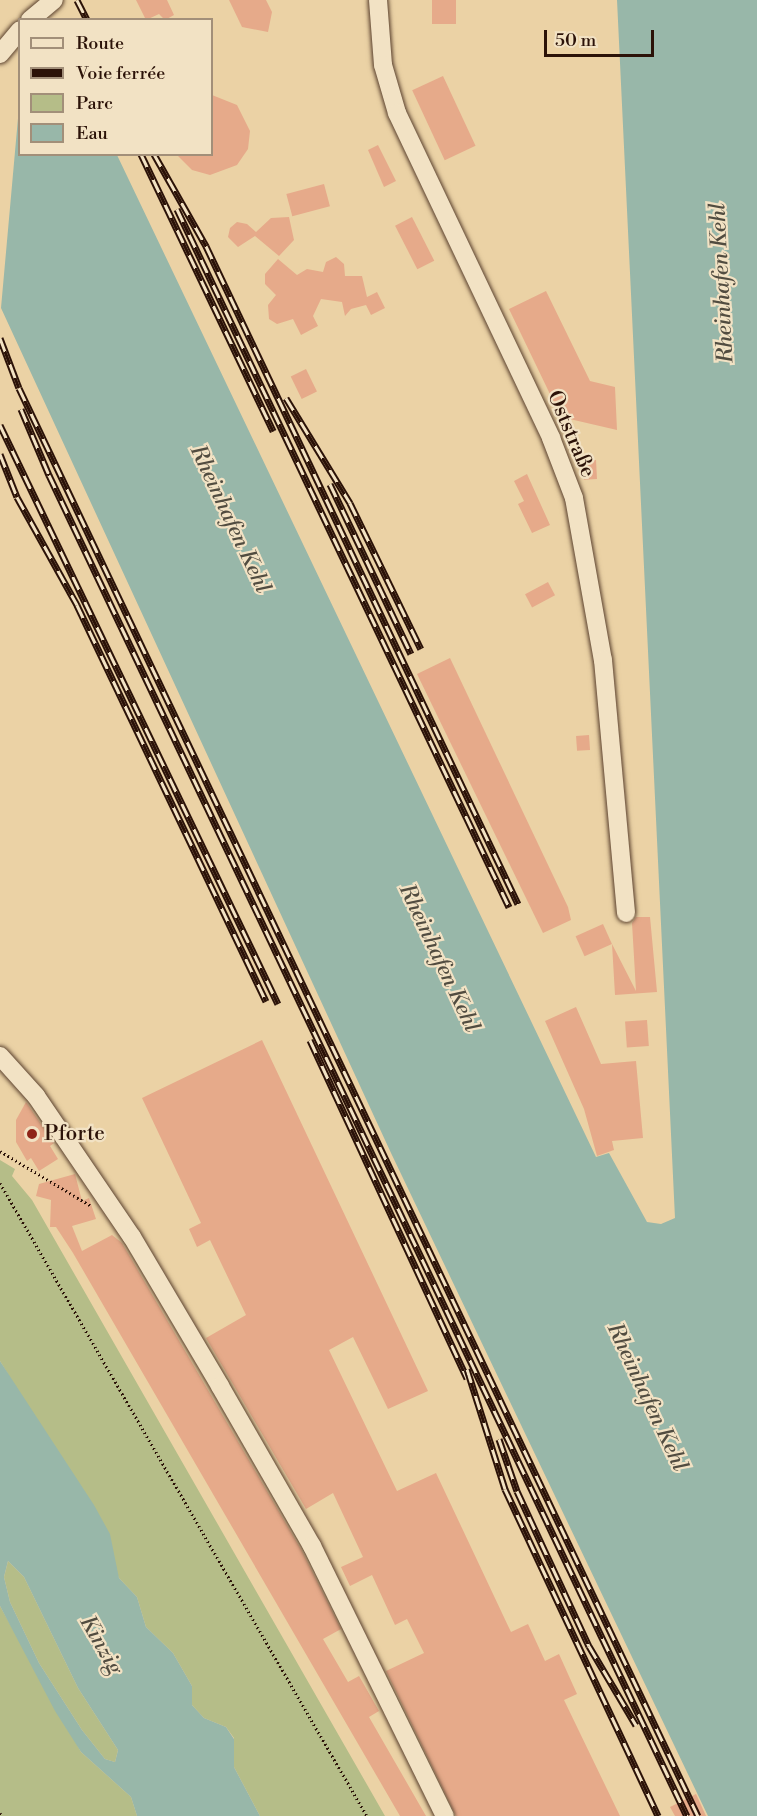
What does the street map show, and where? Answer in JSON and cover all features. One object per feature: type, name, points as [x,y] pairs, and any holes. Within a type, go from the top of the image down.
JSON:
[{"type":"street","points":[[32,18],[54,0]]},
{"type":"street","name":"Oststraße","points":[[378,0],[383,64],[397,113],[551,438],[574,498],[603,660],[626,913]]},
{"type":"street","points":[[0,54],[18,32]]},
{"type":"street","points":[[0,1056],[36,1096],[132,1237],[220,1386],[312,1546],[445,1816]]},
{"type":"path","points":[[0,1151],[64,1187],[98,1212]]},
{"type":"path","points":[[0,1183],[367,1816]]},
{"type":"green space","points":[[0,1160],[15,1169],[12,1176],[32,1200],[385,1816],[260,1816],[234,1767],[234,1738],[226,1727],[204,1718],[192,1705],[192,1686],[173,1653],[146,1627],[137,1597],[119,1578],[39,1425],[0,1361]]},
{"type":"green space","points":[[8,1561],[24,1577],[78,1688],[118,1750],[115,1762],[105,1759],[82,1730],[39,1663],[10,1602],[4,1577]]},
{"type":"green space","points":[[0,1606],[81,1752],[131,1797],[137,1816],[0,1816]]},
{"type":"water","name":"Rheinhafen Kehl","points":[[617,0],[757,0],[757,1816],[708,1816],[391,1153],[1,308],[18,118],[18,156],[117,156],[596,1157],[609,1153],[647,1222],[661,1224],[675,1218]]},
{"type":"water","name":"Kinzig","points":[[0,1361],[94,1505],[110,1534],[119,1578],[137,1597],[146,1627],[173,1653],[192,1686],[192,1705],[204,1718],[226,1727],[234,1739],[234,1767],[260,1816],[137,1816],[131,1797],[81,1752],[55,1711],[0,1606]],"holes":[[[8,1561],[24,1577],[78,1688],[118,1750],[115,1762],[105,1759],[82,1730],[39,1663],[10,1602],[4,1577]]]},
{"type":"building","points":[[136,0],[167,0],[174,15],[163,18],[159,14],[145,18]]},
{"type":"building","points":[[229,0],[266,0],[272,12],[268,32],[242,27]]},
{"type":"building","points":[[432,0],[456,0],[456,24],[432,24]]},
{"type":"building","points":[[443,76],[476,146],[445,160],[412,90]]},
{"type":"building","points":[[213,95],[237,105],[250,131],[248,149],[237,165],[210,175],[192,170],[178,156],[213,156]]},
{"type":"building","points":[[378,145],[396,181],[384,187],[368,150]]},
{"type":"building","points":[[324,184],[330,206],[292,216],[286,194]]},
{"type":"building","points":[[289,217],[294,240],[279,256],[255,236],[238,247],[228,237],[230,228],[237,222],[247,224],[256,232],[271,218]]},
{"type":"building","points":[[412,217],[434,261],[417,269],[395,226]]},
{"type":"building","points":[[336,257],[344,264],[345,276],[362,276],[367,297],[377,292],[385,308],[371,315],[366,305],[351,309],[345,316],[342,302],[321,299],[313,316],[318,326],[301,335],[293,319],[277,324],[269,319],[268,305],[276,295],[265,284],[265,274],[278,259],[297,275],[307,269],[323,272],[326,262]]},
{"type":"building","points":[[546,291],[590,381],[615,387],[617,430],[561,417],[509,309]]},
{"type":"building","points":[[306,369],[317,391],[302,399],[291,376]]},
{"type":"building","points":[[596,460],[597,479],[584,480],[583,461]]},
{"type":"building","points":[[527,474],[550,525],[532,533],[518,504],[524,501],[514,481]]},
{"type":"building","points":[[548,582],[555,595],[532,607],[525,594]]},
{"type":"building","points":[[450,658],[568,907],[571,920],[543,933],[417,674]]},
{"type":"building","points":[[589,735],[590,750],[577,751],[576,736]]},
{"type":"building","points":[[636,917],[650,917],[657,992],[615,995],[612,944],[636,991],[632,923]]},
{"type":"building","points":[[603,924],[612,944],[585,956],[576,936]]},
{"type":"building","points":[[576,1007],[601,1064],[636,1061],[643,1138],[612,1141],[614,1150],[597,1156],[584,1109],[545,1021]]},
{"type":"building","points":[[647,1020],[649,1046],[627,1047],[625,1022]]},
{"type":"building","points":[[262,1040],[428,1391],[388,1409],[353,1337],[329,1350],[397,1491],[436,1473],[511,1632],[528,1624],[545,1661],[559,1654],[577,1694],[564,1700],[620,1816],[456,1816],[386,1671],[424,1653],[407,1619],[395,1625],[372,1575],[350,1586],[341,1567],[363,1557],[333,1493],[306,1509],[206,1338],[246,1315],[210,1240],[197,1247],[189,1229],[201,1223],[142,1098]]},
{"type":"building","name":"Pforte","points":[[26,1102],[54,1143],[50,1146],[58,1159],[39,1171],[31,1158],[27,1161],[16,1142],[16,1120]]},
{"type":"building","points":[[75,1174],[82,1201],[89,1198],[96,1219],[72,1226],[82,1251],[112,1235],[122,1243],[302,1551],[341,1629],[323,1639],[348,1682],[359,1676],[379,1711],[369,1717],[426,1816],[400,1816],[73,1253],[56,1227],[50,1227],[51,1200],[36,1196],[39,1184]]},
{"type":"building","points":[[696,1794],[706,1816],[675,1816],[670,1807]]},
{"type":"railway","points":[[77,0],[86,18]]},
{"type":"railway","points":[[142,156],[273,431]]},
{"type":"railway","points":[[155,156],[206,246],[518,904]]},
{"type":"railway","points":[[177,209],[509,907]]},
{"type":"railway","points":[[0,338],[19,388],[698,1816]]},
{"type":"railway","points":[[286,398],[350,503],[421,649]]},
{"type":"railway","points":[[21,409],[49,475],[687,1816]]},
{"type":"railway","points":[[0,425],[278,1004]]},
{"type":"railway","points":[[0,454],[17,497],[77,605],[266,1001]]},
{"type":"railway","points":[[330,484],[411,654]]},
{"type":"railway","points":[[310,1040],[467,1378]]},
{"type":"railway","points":[[467,1369],[505,1489],[658,1816]]},
{"type":"railway","points":[[499,1439],[517,1491],[589,1646],[636,1725]]},
{"type":"place","name":"Pforte","points":[[32,1134]]}]
